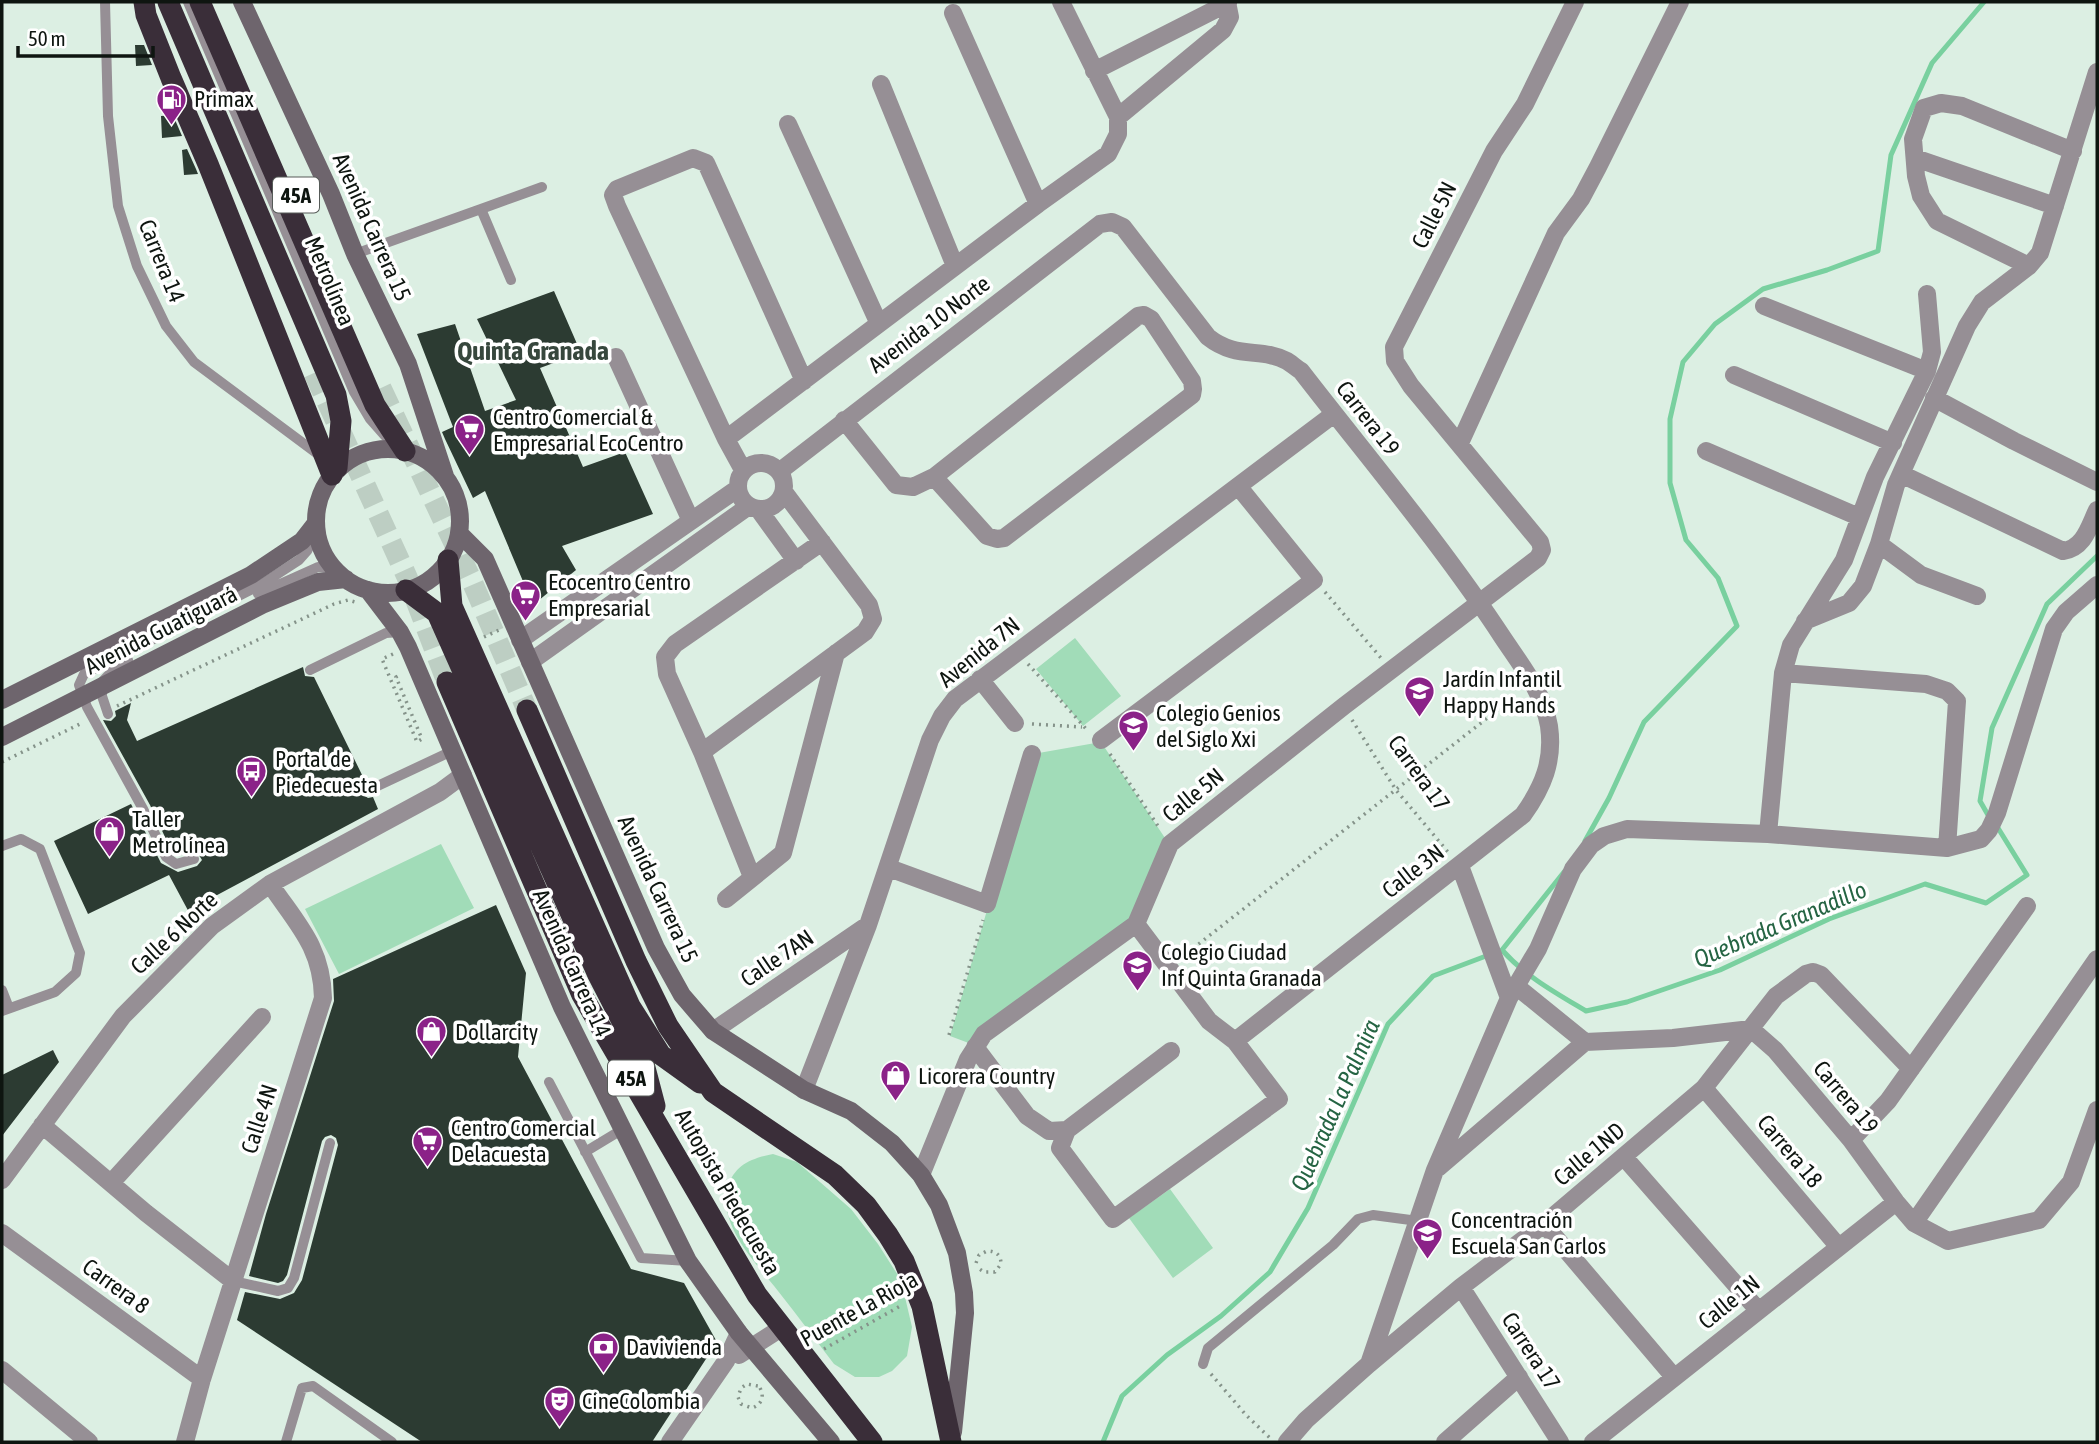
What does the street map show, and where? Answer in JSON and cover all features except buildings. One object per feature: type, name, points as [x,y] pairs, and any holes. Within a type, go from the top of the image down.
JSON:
[{"type":"highway","points":[[144,2],[146,15],[171,78],[336,467]]},
{"type":"highway","name":"45A","points":[[157,2],[202,115],[231,176],[314,373]]},
{"type":"highway","points":[[168,2],[337,394],[341,421],[336,467]]},
{"type":"highway","points":[[201,2],[375,405],[402,451]]},
{"type":"highway","name":"45A","points":[[212,2],[381,388]]},
{"type":"highway","points":[[448,560],[452,606],[631,1006],[661,1055],[713,1092]]},
{"type":"highway","points":[[406,590],[437,614],[598,975],[644,1064],[662,1132]]},
{"type":"highway","name":"Autopista Piedecuesta","points":[[447,682],[582,995],[757,1295],[873,1442]]},
{"type":"highway","name":"Autopista Piedecuesta","points":[[527,710],[636,961],[668,1026],[713,1092],[835,1175],[866,1205],[888,1235],[911,1276],[922,1306],[951,1442]]},
{"type":"street","name":"Avenida Carrera 15","points":[[242,2],[331,194],[355,254],[408,364],[444,476]]},
{"type":"street","points":[[726,439],[1108,154],[1118,134],[1118,117],[1061,2]]},
{"type":"street","name":"Calle 5N","points":[[1136,924],[1170,844],[1344,706],[1538,558],[1542,550],[1540,542],[1411,386],[1395,361],[1394,347],[1494,151],[1525,104],[1575,2]]},
{"type":"street","points":[[1460,443],[1556,233],[1581,198],[1598,167],[1680,2]]},
{"type":"street","points":[[1094,71],[1228,3],[1230,17],[1223,30],[1118,117]]},
{"type":"street","points":[[953,13],[1038,204]]},
{"type":"street","points":[[1805,621],[1849,603],[1863,586],[1901,474],[1967,326],[1982,302],[2029,266],[2040,253],[2097,72]]},
{"type":"street","points":[[881,84],[955,266]]},
{"type":"street","points":[[2029,266],[1937,221],[1922,196],[1915,158],[1913,139],[1924,108],[1941,103],[1962,106],[2073,151]]},
{"type":"street","points":[[788,124],[879,324]]},
{"type":"street","points":[[743,470],[612,195],[617,189],[693,158],[706,163],[804,381]]},
{"type":"street","points":[[1915,158],[2055,206]]},
{"type":"street","name":"Carrera 19","points":[[1112,222],[1123,227],[1208,337],[1221,347],[1238,353],[1286,360],[1301,372],[1480,602],[1542,700]]},
{"type":"street","name":"Avenida 10 Norte","points":[[780,471],[1100,224],[1112,222]]},
{"type":"street","points":[[1768,834],[1783,673],[1791,645],[1844,560],[1875,477],[1927,371],[1932,352],[1927,294]]},
{"type":"street","points":[[1764,306],[1927,371]]},
{"type":"street","points":[[844,420],[895,485],[914,487],[934,477],[1138,316],[1144,315],[1151,319],[1192,381],[1192,395],[1004,538],[987,536],[934,477]]},
{"type":"street","points":[[617,358],[691,522]]},
{"type":"street","points":[[1734,375],[1893,443]]},
{"type":"street","points":[[1934,398],[2097,482]]},
{"type":"street","name":"Avenida 7N","points":[[804,1090],[889,868],[930,740],[942,716],[955,699],[1334,414]]},
{"type":"street","points":[[370,451],[402,451],[424,458],[444,476],[455,493],[460,513],[460,533],[448,560],[423,584],[406,590],[364,596],[330,564],[320,544],[316,526],[320,498],[336,467],[370,451]]},
{"type":"street","points":[[1706,451],[1859,517]]},
{"type":"street","points":[[530,662],[754,508],[770,508],[779,501],[784,492],[785,481],[780,471],[772,464],[752,464],[743,470],[738,479],[737,489],[741,499],[754,508],[796,561]]},
{"type":"street","points":[[1901,474],[2063,551],[2074,550],[2082,541],[2097,510]]},
{"type":"street","points":[[1101,740],[1314,580],[1238,486]]},
{"type":"street","points":[[520,640],[737,489]]},
{"type":"street","points":[[702,752],[865,632],[873,619],[869,604],[784,492]]},
{"type":"street","name":"Avenida Guatiguará","points":[[2,700],[251,575],[302,541],[316,526]]},
{"type":"street","name":"Avenida Carrera 15","points":[[460,533],[485,559],[656,948],[681,995],[713,1031],[804,1090],[851,1111],[892,1143],[921,1175],[939,1205],[957,1253],[964,1293],[965,1313],[951,1442]]},
{"type":"street","points":[[752,877],[702,752],[667,674],[665,657],[675,644],[822,542]]},
{"type":"street","points":[[1879,544],[1920,575],[1977,596]]},
{"type":"street","name":"Avenida Guatiguará","points":[[2,737],[262,605],[318,582],[344,577]]},
{"type":"street","points":[[1369,1364],[1435,1170],[1515,988],[1538,949],[1573,869],[1591,845],[1604,836],[1626,829],[1768,834],[1947,848],[1981,839],[1997,813],[2054,629],[2066,612],[2097,584]]},
{"type":"street","name":"Avenida Carrera 14","points":[[364,596],[400,632],[562,1007],[688,1261],[738,1333],[831,1442]]},
{"type":"street","points":[[726,899],[783,853],[836,653]]},
{"type":"street","points":[[1783,673],[1926,684],[1947,691],[1957,701],[1947,848]]},
{"type":"street","points":[[980,679],[1015,723]]},
{"type":"street","name":"Calle 3N","points":[[1235,1041],[1523,815],[1540,792],[1550,758],[1549,727],[1542,700]]},
{"type":"street","points":[[889,868],[988,904],[1032,754]]},
{"type":"street","name":"Calle 6 Norte","points":[[2,1180],[123,1016],[212,926],[270,884],[440,792],[463,775]]},
{"type":"street","points":[[440,792],[472,796]]},
{"type":"street","points":[[1460,866],[1497,964],[1515,988],[1585,1042]]},
{"type":"street","name":"Calle 4N","points":[[185,1442],[202,1378],[323,998],[323,976],[314,949],[270,884]]},
{"type":"street","points":[[1851,1140],[1888,1101],[2027,906]]},
{"type":"street","points":[[921,1175],[975,1047],[985,1034],[1136,924],[1209,1021],[1235,1041],[1279,1099],[1113,1219],[1060,1148],[1067,1130],[1171,1051]]},
{"type":"street","name":"Calle 7AN","points":[[713,1031],[868,925]]},
{"type":"street","points":[[2097,959],[1914,1223],[1948,1241],[2039,1220],[2071,1182],[2097,1110]]},
{"type":"street","name":"Calle 1ND","points":[[1287,1442],[1306,1420],[1369,1364],[1461,1287],[1544,1224],[1704,1088],[1776,996],[1806,974],[1813,972],[1821,975],[1911,1069]]},
{"type":"street","points":[[111,1184],[262,1017]]},
{"type":"street","points":[[1435,1170],[1585,1042],[1673,1038],[1751,1029]]},
{"type":"street","name":"Carrera 19","points":[[1751,1029],[1774,1050],[1851,1140],[1914,1223]]},
{"type":"street","points":[[975,1047],[1027,1116],[1049,1131],[1067,1130]]},
{"type":"street","name":"Carrera 18","points":[[1704,1088],[1838,1246]]},
{"type":"street","points":[[42,1125],[233,1281]]},
{"type":"street","points":[[1624,1157],[1758,1310]]},
{"type":"street","name":"Calle 1N","points":[[1593,1442],[1896,1202]]},
{"type":"street","points":[[1544,1224],[1674,1377]]},
{"type":"street","name":"Carrera 8","points":[[2,1233],[202,1378]]},
{"type":"street","name":"Carrera 17","points":[[1461,1287],[1560,1442]]},
{"type":"street","points":[[726,1361],[752,1349],[783,1328]]},
{"type":"street","points":[[670,1442],[726,1361],[738,1333]]},
{"type":"street","points":[[2,1370],[89,1442]]},
{"type":"street","points":[[1445,1442],[1519,1377]]},
{"type":"lane","name":"Carrera 14","points":[[105,2],[108,116],[118,206],[136,266],[166,326],[194,362],[336,467]]},
{"type":"lane","name":"Metrolínea","points":[[185,2],[342,377],[350,438],[336,467]]},
{"type":"lane","name":"Metrolínea","points":[[185,2],[354,391],[370,419],[402,451]]},
{"type":"lane","points":[[355,254],[542,187]]},
{"type":"lane","points":[[481,209],[510,280]]},
{"type":"lane","points":[[194,859],[176,864],[166,857],[143,808],[93,718],[79,685],[84,674],[262,584],[299,560],[307,551],[316,526]]},
{"type":"lane","points":[[310,670],[386,633],[400,632]]},
{"type":"lane","points":[[102,688],[108,712]]},
{"type":"lane","points":[[369,790],[452,751]]},
{"type":"lane","points":[[2,846],[21,839],[40,849],[80,953],[76,974],[55,992],[5,1010],[2,990]]},
{"type":"lane","points":[[549,1082],[641,1258],[688,1261]]},
{"type":"lane","points":[[585,1152],[623,1129]]},
{"type":"lane","points":[[233,1281],[278,1291],[288,1288],[294,1278],[330,1143]]},
{"type":"lane","points":[[1203,1364],[1208,1348],[1333,1245],[1359,1219],[1373,1215],[1418,1222]]},
{"type":"lane","points":[[286,1442],[302,1388],[313,1386],[392,1442]]},
{"type":"path","points":[[1314,580],[1392,670]]},
{"type":"path","points":[[108,712],[334,604],[364,596]]},
{"type":"path","points":[[382,659],[417,742],[422,739],[397,677]]},
{"type":"path","points":[[401,664],[406,676]]},
{"type":"path","points":[[1170,967],[1533,683]]},
{"type":"path","name":"Carrera 17","points":[[1344,706],[1396,790],[1460,866]]},
{"type":"path","points":[[2,762],[93,718]]},
{"type":"path","points":[[1015,723],[1082,727]]},
{"type":"path","points":[[949,1035],[988,904]]},
{"type":"path","points":[[966,1269],[983,1252],[992,1251],[1000,1257],[1001,1264],[995,1272],[985,1272],[978,1268],[975,1261]]},
{"type":"path","name":"Puente La Rioja","points":[[816,1353],[908,1301]]},
{"type":"path","points":[[1203,1364],[1246,1415],[1274,1442]]},
{"type":"path","points":[[752,1378],[763,1393],[762,1400],[757,1406],[746,1408],[738,1400],[740,1390],[747,1384],[758,1386],[769,1380]]},
{"type":"green space","points":[[1075,638],[1121,696],[1083,726],[1036,669]]},
{"type":"green space","points":[[1101,742],[1169,844],[1135,923],[974,1045],[950,1036],[1033,754]]},
{"type":"green space","points":[[441,844],[474,908],[339,974],[305,909]]},
{"type":"green space","points":[[773,1154],[797,1162],[851,1209],[901,1280],[912,1327],[907,1356],[892,1371],[879,1377],[855,1377],[834,1364],[750,1256],[733,1229],[726,1201],[731,1179],[745,1164]]},
{"type":"green space","points":[[1170,1189],[1213,1248],[1173,1278],[1129,1218]]},
{"type":"waterway","name":"Quebrada La Palmira","points":[[1585,841],[1609,798],[1644,722],[1737,626],[1718,578],[1686,540],[1670,483],[1670,419],[1683,362],[1715,324],[1763,289],[1878,251],[1891,155],[1932,63],[1984,2]]},
{"type":"waterway","name":"Quebrada Granadillo","points":[[1988,815],[1980,801],[1992,728],[2047,604],[2097,556]]},
{"type":"waterway","name":"Quebrada Granadillo","points":[[1502,950],[1531,976],[1586,1011],[1627,1002],[1720,970],[1829,919],[1925,884],[1986,903],[2027,875],[1998,828]]},
{"type":"waterway","name":"Quebrada La Palmira","points":[[1103,1442],[1122,1396],[1167,1355],[1221,1316],[1270,1272],[1308,1208],[1388,1024],[1433,976],[1502,950],[1564,872]]},
{"type":"tunnel","points":[[314,373],[407,577],[447,682]]},
{"type":"tunnel","points":[[381,388],[471,579],[527,710]]},
{"type":"place","name":"Primax","points":[[171,126]]},
{"type":"place","name":"Centro Comercial & Empresarial EcoCentro","points":[[470,457]]},
{"type":"place","name":"Ecocentro Centro Empresarial","points":[[525,622]]},
{"type":"place","name":"Jardín Infantil Happy Hands","points":[[1420,719]]},
{"type":"place","name":"Colegio Genios del Siglo Xxi","points":[[1133,753]]},
{"type":"place","name":"Portal de Piedecuesta","points":[[252,799]]},
{"type":"place","name":"Taller Metrolínea","points":[[109,859]]},
{"type":"place","name":"Colegio Ciudad Inf Quinta Granada","points":[[1138,992]]},
{"type":"place","name":"Dollarcity","points":[[432,1059]]},
{"type":"place","name":"Licorera Country","points":[[895,1103]]},
{"type":"place","name":"Centro Comercial Delacuesta","points":[[428,1168]]},
{"type":"place","name":"Concentración Escuela San Carlos","points":[[1428,1260]]},
{"type":"place","name":"Davivienda","points":[[603,1374]]},
{"type":"place","name":"CineColombia","points":[[559,1428]]},
{"type":"district","name":"Quinta Granada","points":[[533,351]]}]
